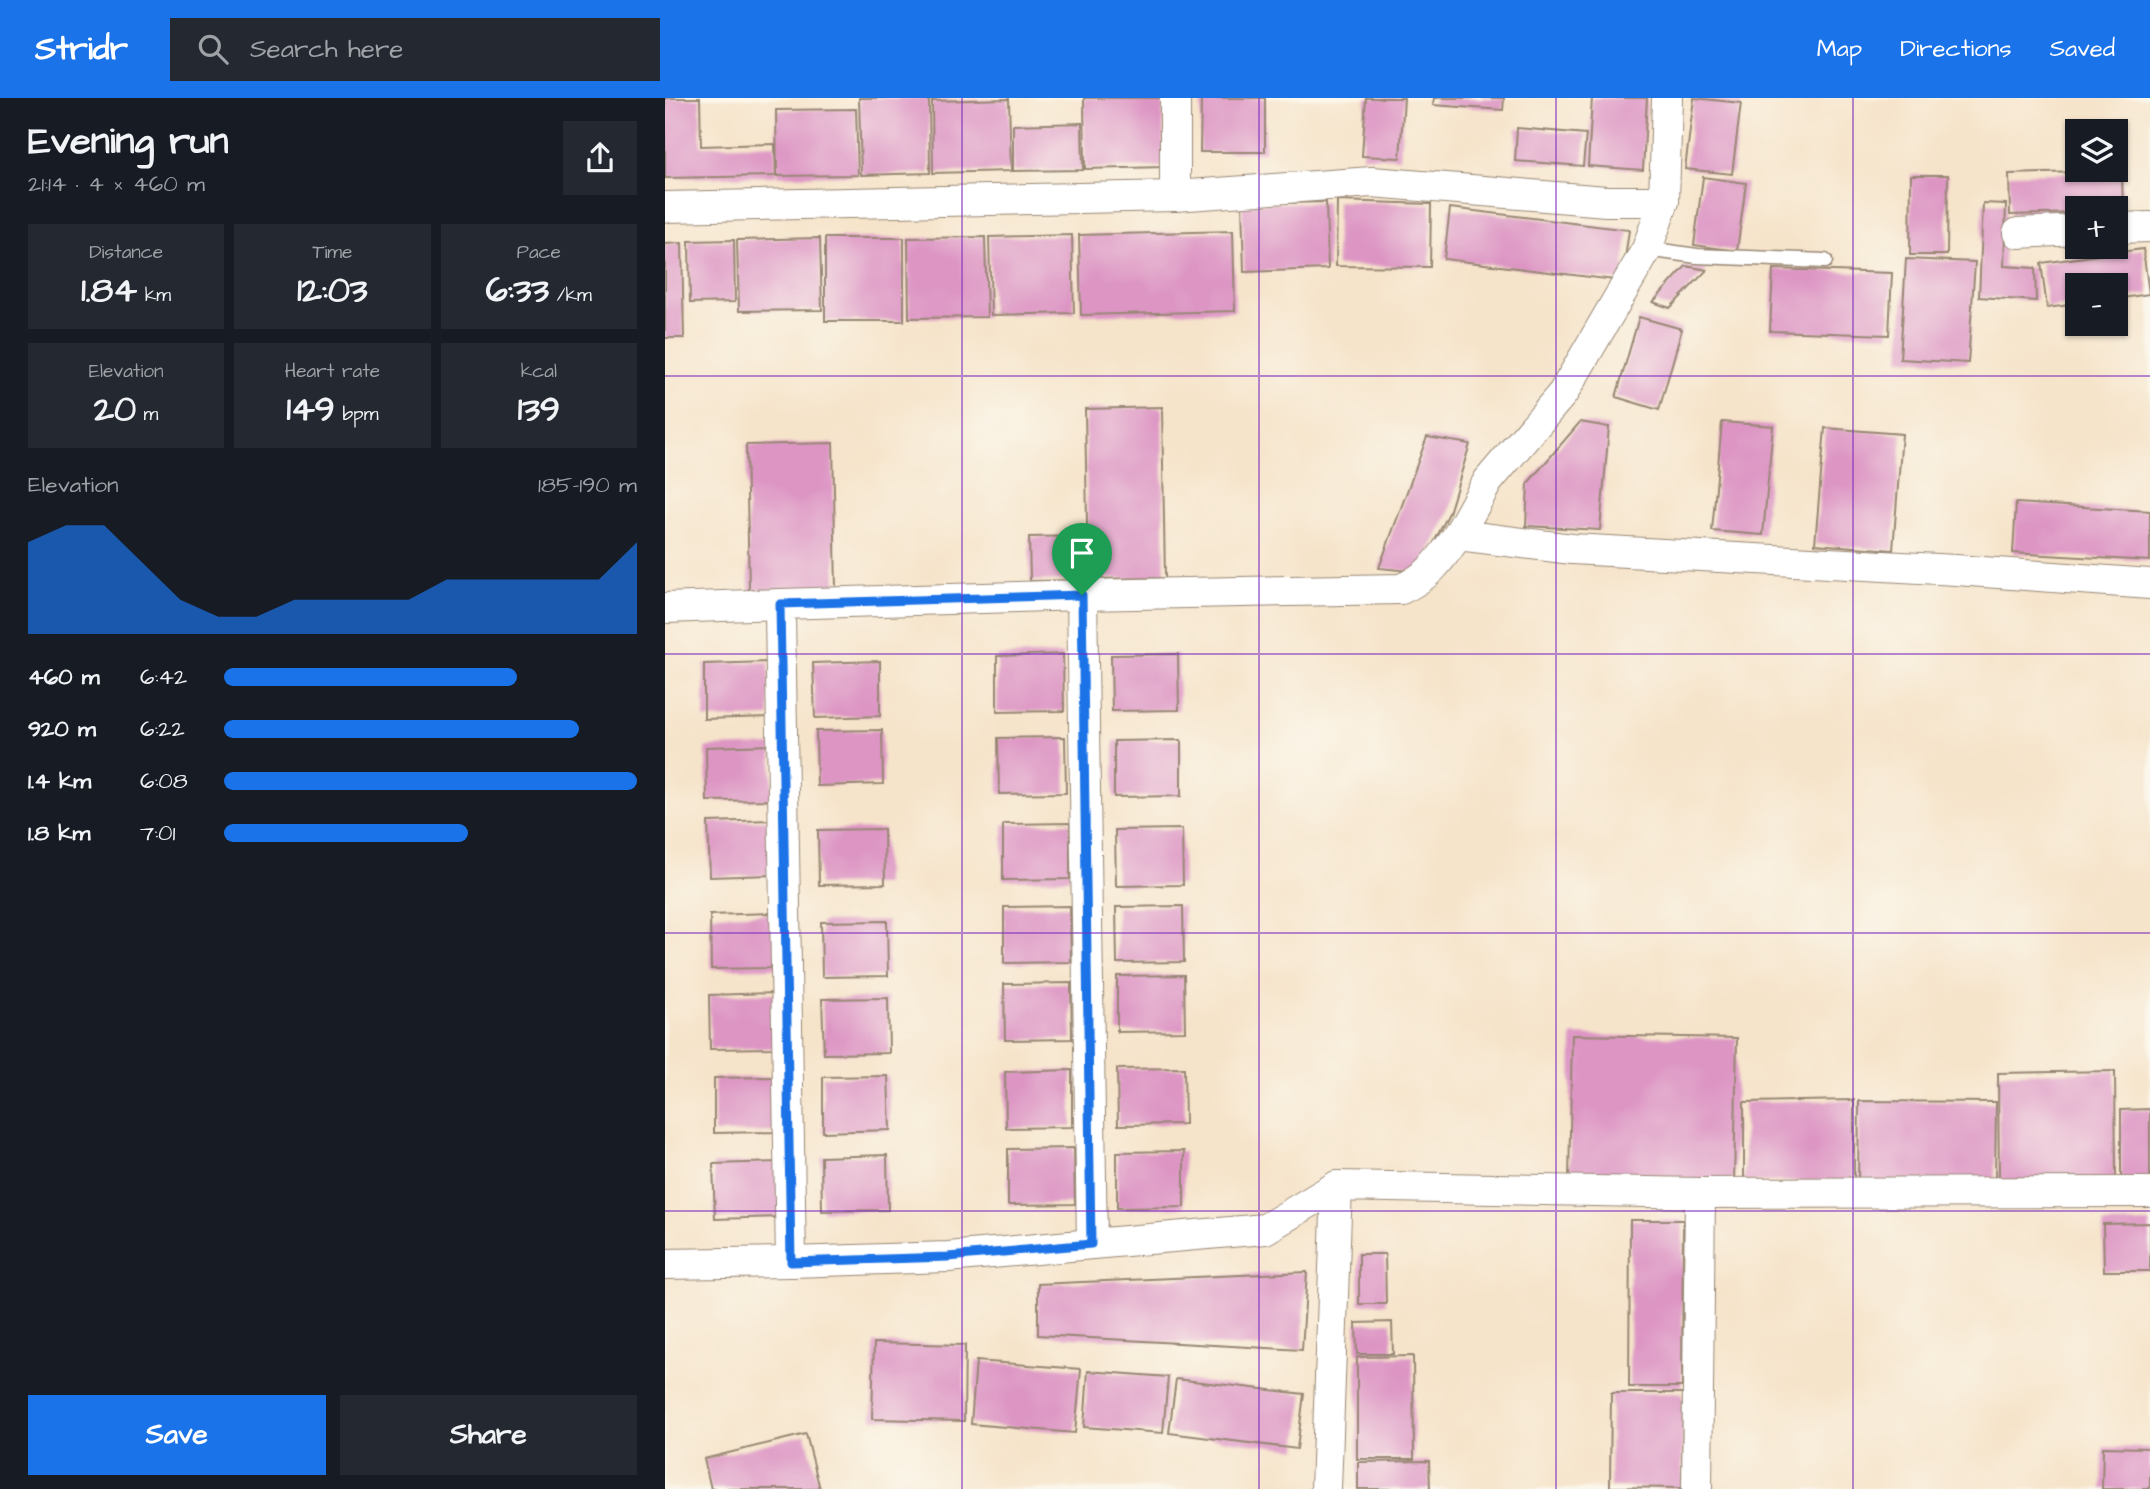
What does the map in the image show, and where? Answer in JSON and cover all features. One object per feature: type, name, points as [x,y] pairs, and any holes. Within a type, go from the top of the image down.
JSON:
[{"type":"street","points":[[1175,98],[1175,196]]},
{"type":"street","points":[[665,608],[1082,595],[1401,589],[1420,581],[1437,565],[1458,535],[1488,481],[1563,393],[1647,249],[1664,201],[1667,98]]},
{"type":"street","points":[[665,207],[1175,196],[1372,182],[1606,201],[1664,201]]},
{"type":"street","points":[[2128,228],[2150,227]]},
{"type":"street","points":[[2018,233],[2065,231]]},
{"type":"street","points":[[1458,535],[1572,549],[1956,570],[2150,584]]},
{"type":"street","points":[[1082,595],[1091,1244]]},
{"type":"street","points":[[780,604],[791,1262]]},
{"type":"street","points":[[1326,1489],[1337,1186]]},
{"type":"street","points":[[665,1264],[948,1257],[1265,1229],[1337,1186],[1700,1193],[2150,1192]]},
{"type":"street","points":[[1697,1489],[1700,1193]]},
{"type":"lane","points":[[1647,249],[1697,256],[1825,261]]},
{"type":"building","points":[[665,98],[700,98],[701,146],[775,144],[776,176],[665,178]]},
{"type":"building","points":[[859,98],[929,98],[930,173],[861,175]]},
{"type":"building","points":[[1084,98],[1163,98],[1164,167],[1085,169]]},
{"type":"building","points":[[1201,98],[1265,98],[1265,152],[1200,152]]},
{"type":"building","points":[[1366,98],[1404,98],[1400,158],[1362,156]]},
{"type":"building","points":[[1434,98],[1504,98],[1503,110],[1433,105]]},
{"type":"building","points":[[1592,98],[1647,98],[1643,170],[1588,166]]},
{"type":"building","points":[[1694,98],[1741,103],[1732,174],[1685,169]]},
{"type":"building","points":[[1009,99],[1011,171],[933,173],[932,101]]},
{"type":"building","points":[[856,109],[858,175],[777,176],[776,110]]},
{"type":"building","points":[[1082,123],[1083,170],[1013,171],[1013,125]]},
{"type":"building","points":[[1517,128],[1586,134],[1583,166],[1515,161]]},
{"type":"building","points":[[2065,173],[2065,182],[2122,182],[2123,196],[2065,196],[2065,213],[2010,215],[2009,174]]},
{"type":"building","points":[[1911,175],[1948,175],[1947,255],[1910,255]]},
{"type":"building","points":[[1703,177],[1746,183],[1737,251],[1694,245]]},
{"type":"building","points":[[1337,201],[1431,204],[1430,267],[1336,266]]},
{"type":"building","points":[[1326,202],[1328,269],[1244,272],[1242,204]]},
{"type":"building","points":[[1983,203],[2006,204],[2004,266],[2035,268],[2036,301],[1979,297]]},
{"type":"building","points":[[1450,208],[1629,230],[1622,281],[1444,259]]},
{"type":"building","points":[[1233,231],[1235,311],[1081,315],[1079,235]]},
{"type":"building","points":[[1072,235],[1074,313],[991,315],[989,237]]},
{"type":"building","points":[[985,237],[987,317],[909,318],[908,238]]},
{"type":"building","points":[[820,238],[822,310],[739,311],[737,240]]},
{"type":"building","points":[[825,238],[904,238],[904,321],[825,321]]},
{"type":"building","points":[[734,240],[735,302],[690,303],[689,241]]},
{"type":"building","points":[[682,243],[684,338],[665,338],[665,244]]},
{"type":"building","points":[[2143,249],[2149,294],[2128,297],[2128,273],[2065,273],[2065,306],[2047,308],[2041,263],[2070,259],[2128,259],[2128,251]]},
{"type":"building","points":[[1906,259],[1975,262],[1968,363],[1900,359]]},
{"type":"building","points":[[1686,266],[1707,270],[1670,308],[1653,302]]},
{"type":"building","points":[[1773,269],[1892,273],[1889,335],[1770,331]]},
{"type":"building","points":[[1639,317],[1682,329],[1659,410],[1616,397]]},
{"type":"building","points":[[1162,407],[1165,578],[1088,579],[1085,409]]},
{"type":"building","points":[[1580,422],[1609,427],[1600,530],[1526,526],[1528,483]]},
{"type":"building","points":[[1722,422],[1773,426],[1763,535],[1712,531]]},
{"type":"building","points":[[1825,428],[1902,434],[1893,550],[1815,544]]},
{"type":"building","points":[[1427,437],[1470,444],[1449,513],[1419,572],[1379,568]]},
{"type":"building","points":[[833,443],[836,589],[749,590],[746,445]]},
{"type":"building","points":[[2016,503],[2150,511],[2150,561],[2013,553]]},
{"type":"building","points":[[1085,536],[1086,580],[1030,581],[1029,537]]},
{"type":"building","points":[[1063,654],[1064,711],[997,712],[997,656]]},
{"type":"building","points":[[1178,654],[1179,710],[1112,711],[1111,655]]},
{"type":"building","points":[[880,661],[880,716],[815,718],[813,663]]},
{"type":"building","points":[[769,662],[770,717],[704,719],[704,664]]},
{"type":"building","points":[[882,730],[883,784],[817,786],[816,731]]},
{"type":"building","points":[[1065,737],[1066,793],[999,794],[998,738]]},
{"type":"building","points":[[1181,740],[1181,796],[1114,797],[1114,741]]},
{"type":"building","points":[[772,745],[773,800],[707,801],[706,747]]},
{"type":"building","points":[[775,820],[775,875],[710,877],[708,822]]},
{"type":"building","points":[[1070,823],[1070,879],[1003,880],[1003,824]]},
{"type":"building","points":[[884,829],[885,884],[819,885],[818,830]]},
{"type":"building","points":[[1182,829],[1183,885],[1116,886],[1115,830]]},
{"type":"building","points":[[1070,906],[1071,962],[1004,963],[1004,907]]},
{"type":"building","points":[[1183,906],[1184,962],[1117,963],[1116,907]]},
{"type":"building","points":[[776,913],[777,968],[711,969],[710,915]]},
{"type":"building","points":[[887,921],[888,976],[822,977],[821,922]]},
{"type":"building","points":[[1184,975],[1185,1031],[1117,1032],[1117,976]]},
{"type":"building","points":[[1071,983],[1072,1039],[1005,1040],[1004,984]]},
{"type":"building","points":[[775,993],[776,1048],[710,1049],[709,995]]},
{"type":"building","points":[[888,998],[889,1053],[824,1054],[822,999]]},
{"type":"building","points":[[1572,1035],[1737,1038],[1734,1183],[1569,1180]]},
{"type":"building","points":[[1184,1068],[1185,1124],[1118,1125],[1117,1069]]},
{"type":"building","points":[[1072,1070],[1072,1127],[1006,1128],[1005,1072]]},
{"type":"building","points":[[2115,1071],[2116,1180],[1999,1182],[1998,1073]]},
{"type":"building","points":[[888,1076],[890,1130],[823,1132],[823,1077]]},
{"type":"building","points":[[779,1077],[780,1132],[714,1133],[714,1078]]},
{"type":"building","points":[[1854,1100],[1854,1181],[1744,1182],[1744,1102]]},
{"type":"building","points":[[1859,1101],[1996,1102],[1995,1182],[1858,1181]]},
{"type":"building","points":[[2150,1109],[2150,1180],[2121,1180],[2121,1110]]},
{"type":"building","points":[[1074,1148],[1075,1204],[1008,1205],[1008,1149]]},
{"type":"building","points":[[1184,1151],[1184,1207],[1117,1208],[1117,1152]]},
{"type":"building","points":[[887,1155],[888,1210],[822,1211],[821,1157]]},
{"type":"building","points":[[779,1162],[781,1217],[715,1219],[713,1164]]},
{"type":"building","points":[[1630,1220],[1683,1220],[1682,1387],[1629,1387]]},
{"type":"building","points":[[2150,1223],[2150,1271],[2104,1271],[2103,1224]]},
{"type":"building","points":[[1359,1254],[1385,1254],[1386,1304],[1359,1304]]},
{"type":"building","points":[[1307,1272],[1302,1350],[1038,1335],[1038,1284]]},
{"type":"building","points":[[1392,1322],[1393,1354],[1357,1354],[1356,1323]]},
{"type":"building","points":[[874,1343],[965,1345],[964,1421],[872,1419]]},
{"type":"building","points":[[1413,1356],[1414,1459],[1357,1459],[1357,1357]]},
{"type":"building","points":[[976,1361],[1081,1369],[1075,1433],[971,1424]]},
{"type":"building","points":[[1088,1371],[1168,1377],[1163,1433],[1084,1427]]},
{"type":"building","points":[[1176,1379],[1304,1394],[1297,1449],[1169,1433]]},
{"type":"building","points":[[1611,1393],[1683,1393],[1682,1488],[1610,1487]]},
{"type":"building","points":[[806,1434],[820,1489],[711,1489],[704,1459]]},
{"type":"building","points":[[2103,1447],[2150,1448],[2150,1489],[2102,1489]]},
{"type":"building","points":[[1429,1461],[1430,1489],[1358,1489],[1358,1462]]},
{"type":"route","points":[[1082,595],[1091,1244],[948,1257],[791,1262],[780,604],[1082,595]]}]
